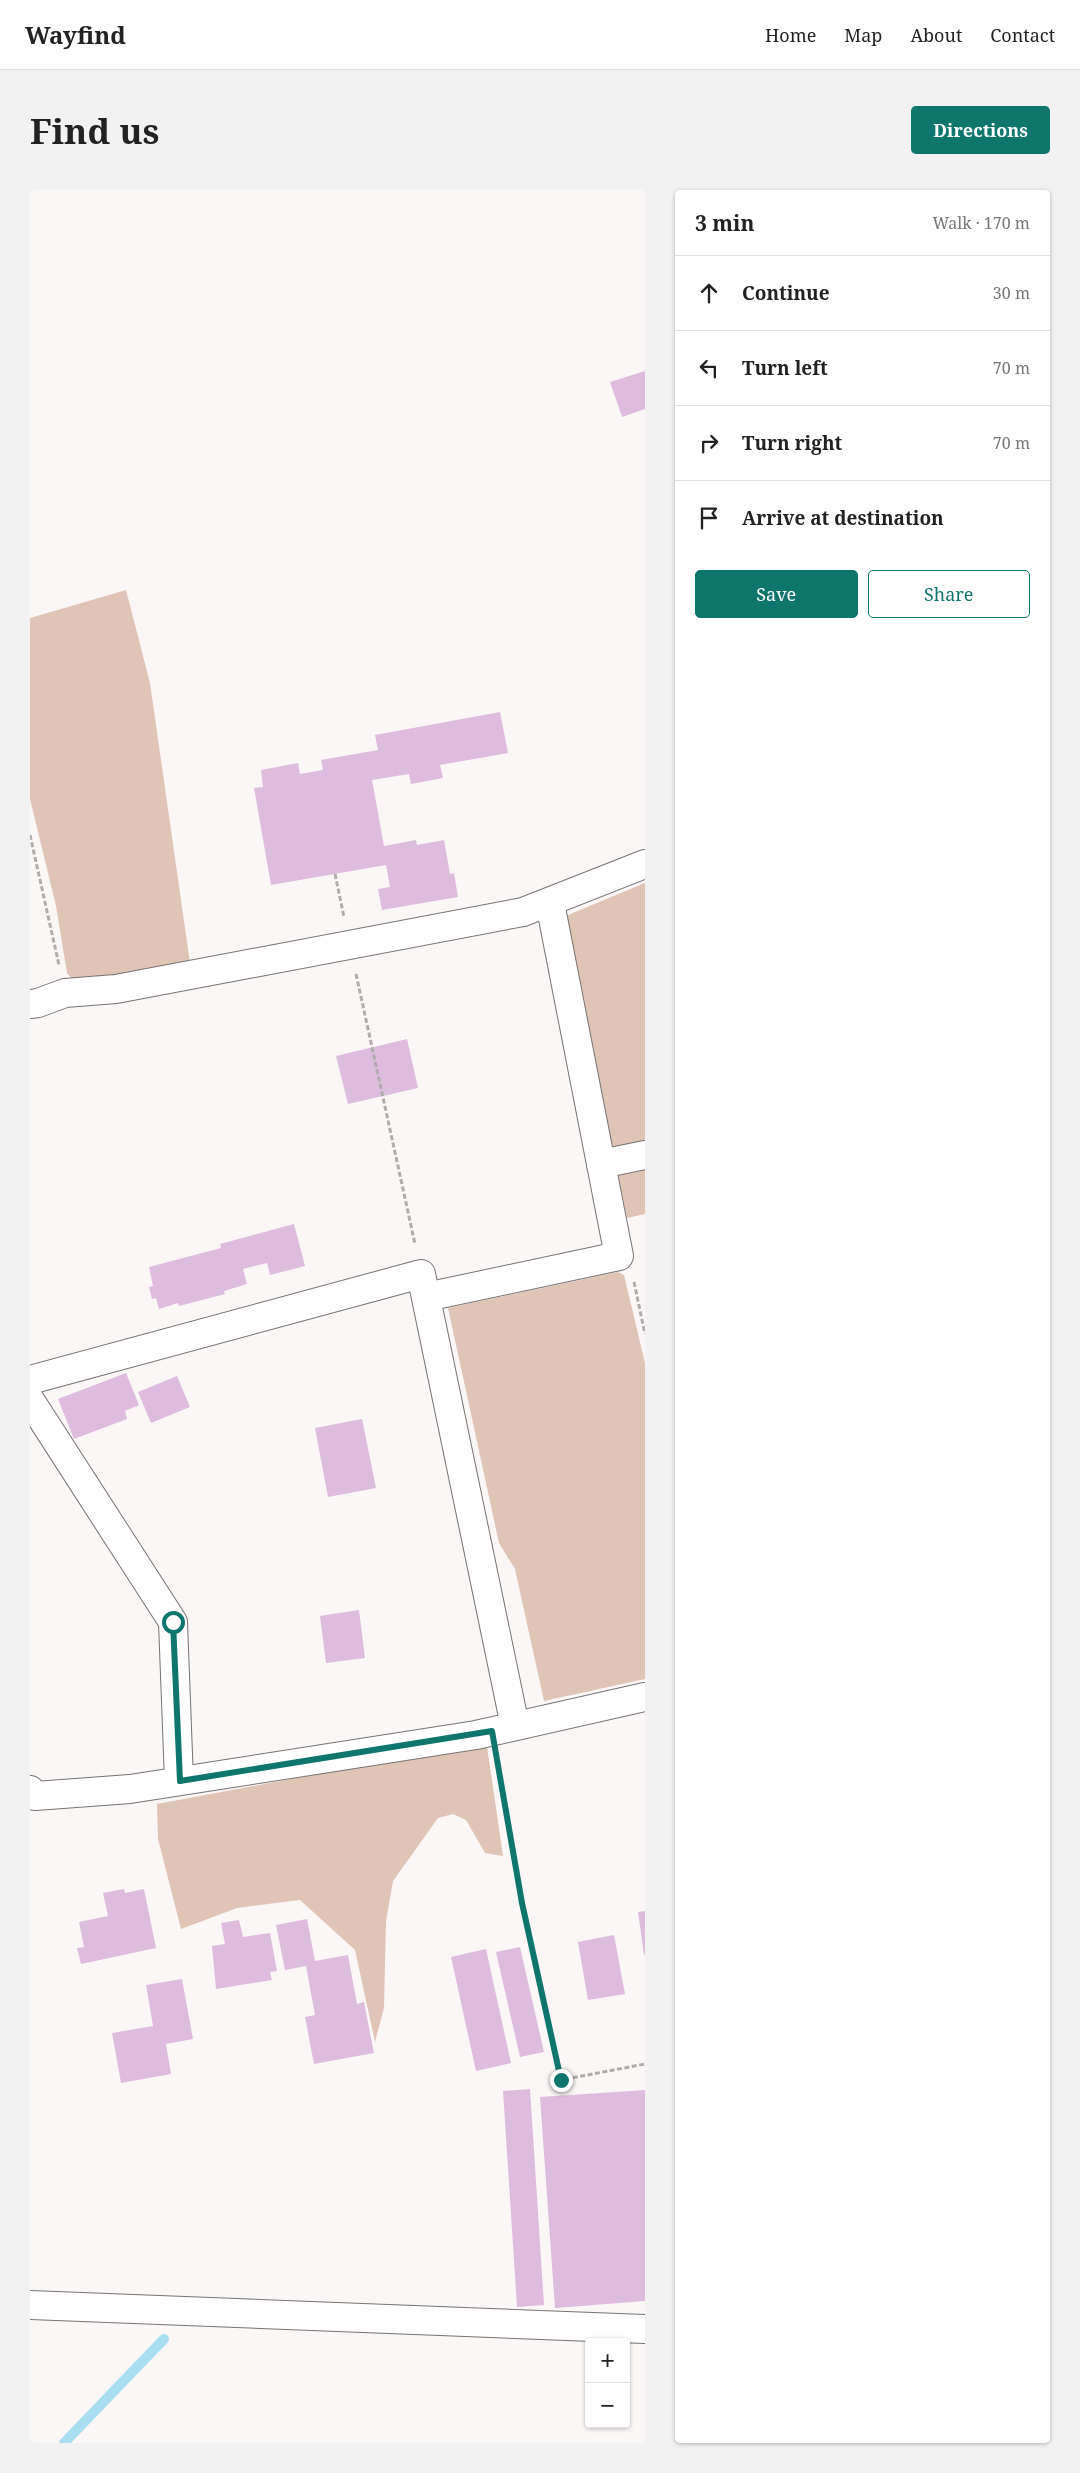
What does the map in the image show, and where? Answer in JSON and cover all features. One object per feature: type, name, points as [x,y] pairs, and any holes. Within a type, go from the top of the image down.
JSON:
[{"type":"street","points":[[30,1004],[65,993],[116,989],[523,912],[550,903],[645,864]]},
{"type":"street","points":[[30,1380],[423,1286],[619,1256],[550,903]]},
{"type":"street","points":[[601,1164],[645,1155]]},
{"type":"street","points":[[423,1286],[504,1728]]},
{"type":"street","points":[[30,1400],[173,1622],[180,1781]]},
{"type":"street","points":[[30,1790],[35,1796],[130,1789],[504,1728],[645,1697]]},
{"type":"street","points":[[30,2305],[645,2329]]},
{"type":"path","points":[[30,836],[65,993]]},
{"type":"path","points":[[335,874],[423,1286]]},
{"type":"path","points":[[619,1256],[633,1277],[645,1334]]},
{"type":"path","points":[[504,1728],[522,1903],[561,2080],[645,2064]]},
{"type":"shaded area","points":[[126,590],[150,683],[191,970],[76,984],[67,973],[56,906],[30,799],[30,618]]},
{"type":"shaded area","points":[[645,883],[645,1214],[627,1218],[563,917]]},
{"type":"shaded area","points":[[618,1272],[624,1275],[645,1363],[645,1679],[544,1701],[515,1569],[499,1543],[448,1308]]},
{"type":"shaded area","points":[[474,1745],[487,1746],[503,1856],[485,1853],[466,1820],[453,1814],[438,1818],[393,1881],[386,1921],[384,2008],[375,2042],[355,1950],[300,1900],[237,1908],[181,1929],[158,1839],[157,1804]]},
{"type":"building","points":[[645,371],[645,409],[622,417],[610,382]]},
{"type":"building","points":[[500,712],[508,753],[440,765],[443,778],[411,784],[409,774],[372,780],[384,846],[416,840],[417,845],[444,840],[450,874],[454,873],[458,897],[382,910],[378,889],[390,887],[386,865],[271,885],[254,788],[263,787],[261,770],[298,763],[300,774],[323,770],[321,760],[378,750],[375,735]]},
{"type":"building","points":[[407,1039],[418,1088],[348,1104],[336,1056]]},
{"type":"building","points":[[294,1224],[305,1266],[270,1275],[267,1263],[243,1269],[247,1284],[224,1291],[225,1294],[179,1306],[178,1303],[159,1309],[156,1298],[152,1299],[149,1287],[153,1286],[149,1267],[221,1248],[220,1244]]},
{"type":"building","points":[[126,1373],[139,1405],[125,1411],[127,1419],[74,1439],[58,1399]]},
{"type":"building","points":[[177,1376],[190,1407],[151,1423],[138,1392]]},
{"type":"building","points":[[362,1419],[376,1488],[328,1497],[315,1428]]},
{"type":"building","points":[[359,1610],[365,1658],[326,1663],[320,1616]]},
{"type":"building","points":[[124,1889],[125,1893],[144,1889],[156,1948],[81,1964],[77,1948],[84,1947],[79,1922],[108,1916],[103,1893]]},
{"type":"building","points":[[645,1911],[645,1955],[644,1955],[638,1912]]},
{"type":"building","points":[[307,1919],[315,1961],[348,1955],[357,2004],[364,2002],[374,2053],[314,2064],[305,2017],[315,2015],[306,1966],[285,1970],[276,1925]]},
{"type":"building","points":[[239,1920],[243,1937],[270,1933],[277,1971],[270,1972],[272,1980],[216,1989],[212,1946],[225,1944],[221,1923]]},
{"type":"building","points":[[614,1935],[625,1994],[588,2000],[578,1942]]},
{"type":"building","points":[[520,1947],[544,2052],[520,2057],[496,1952]]},
{"type":"building","points":[[486,1949],[511,2063],[476,2071],[451,1957]]},
{"type":"building","points":[[182,1979],[193,2039],[166,2044],[171,2074],[121,2083],[112,2033],[153,2026],[146,1985]]},
{"type":"building","points":[[530,2089],[544,2305],[517,2307],[503,2091]]},
{"type":"building","points":[[645,2090],[645,2301],[555,2308],[540,2097]]},
{"type":"waterway","points":[[64,2443],[164,2339]]},
{"type":"route","points":[[173,1622],[180,1781],[492,1731],[522,1903],[561,2080]]}]
